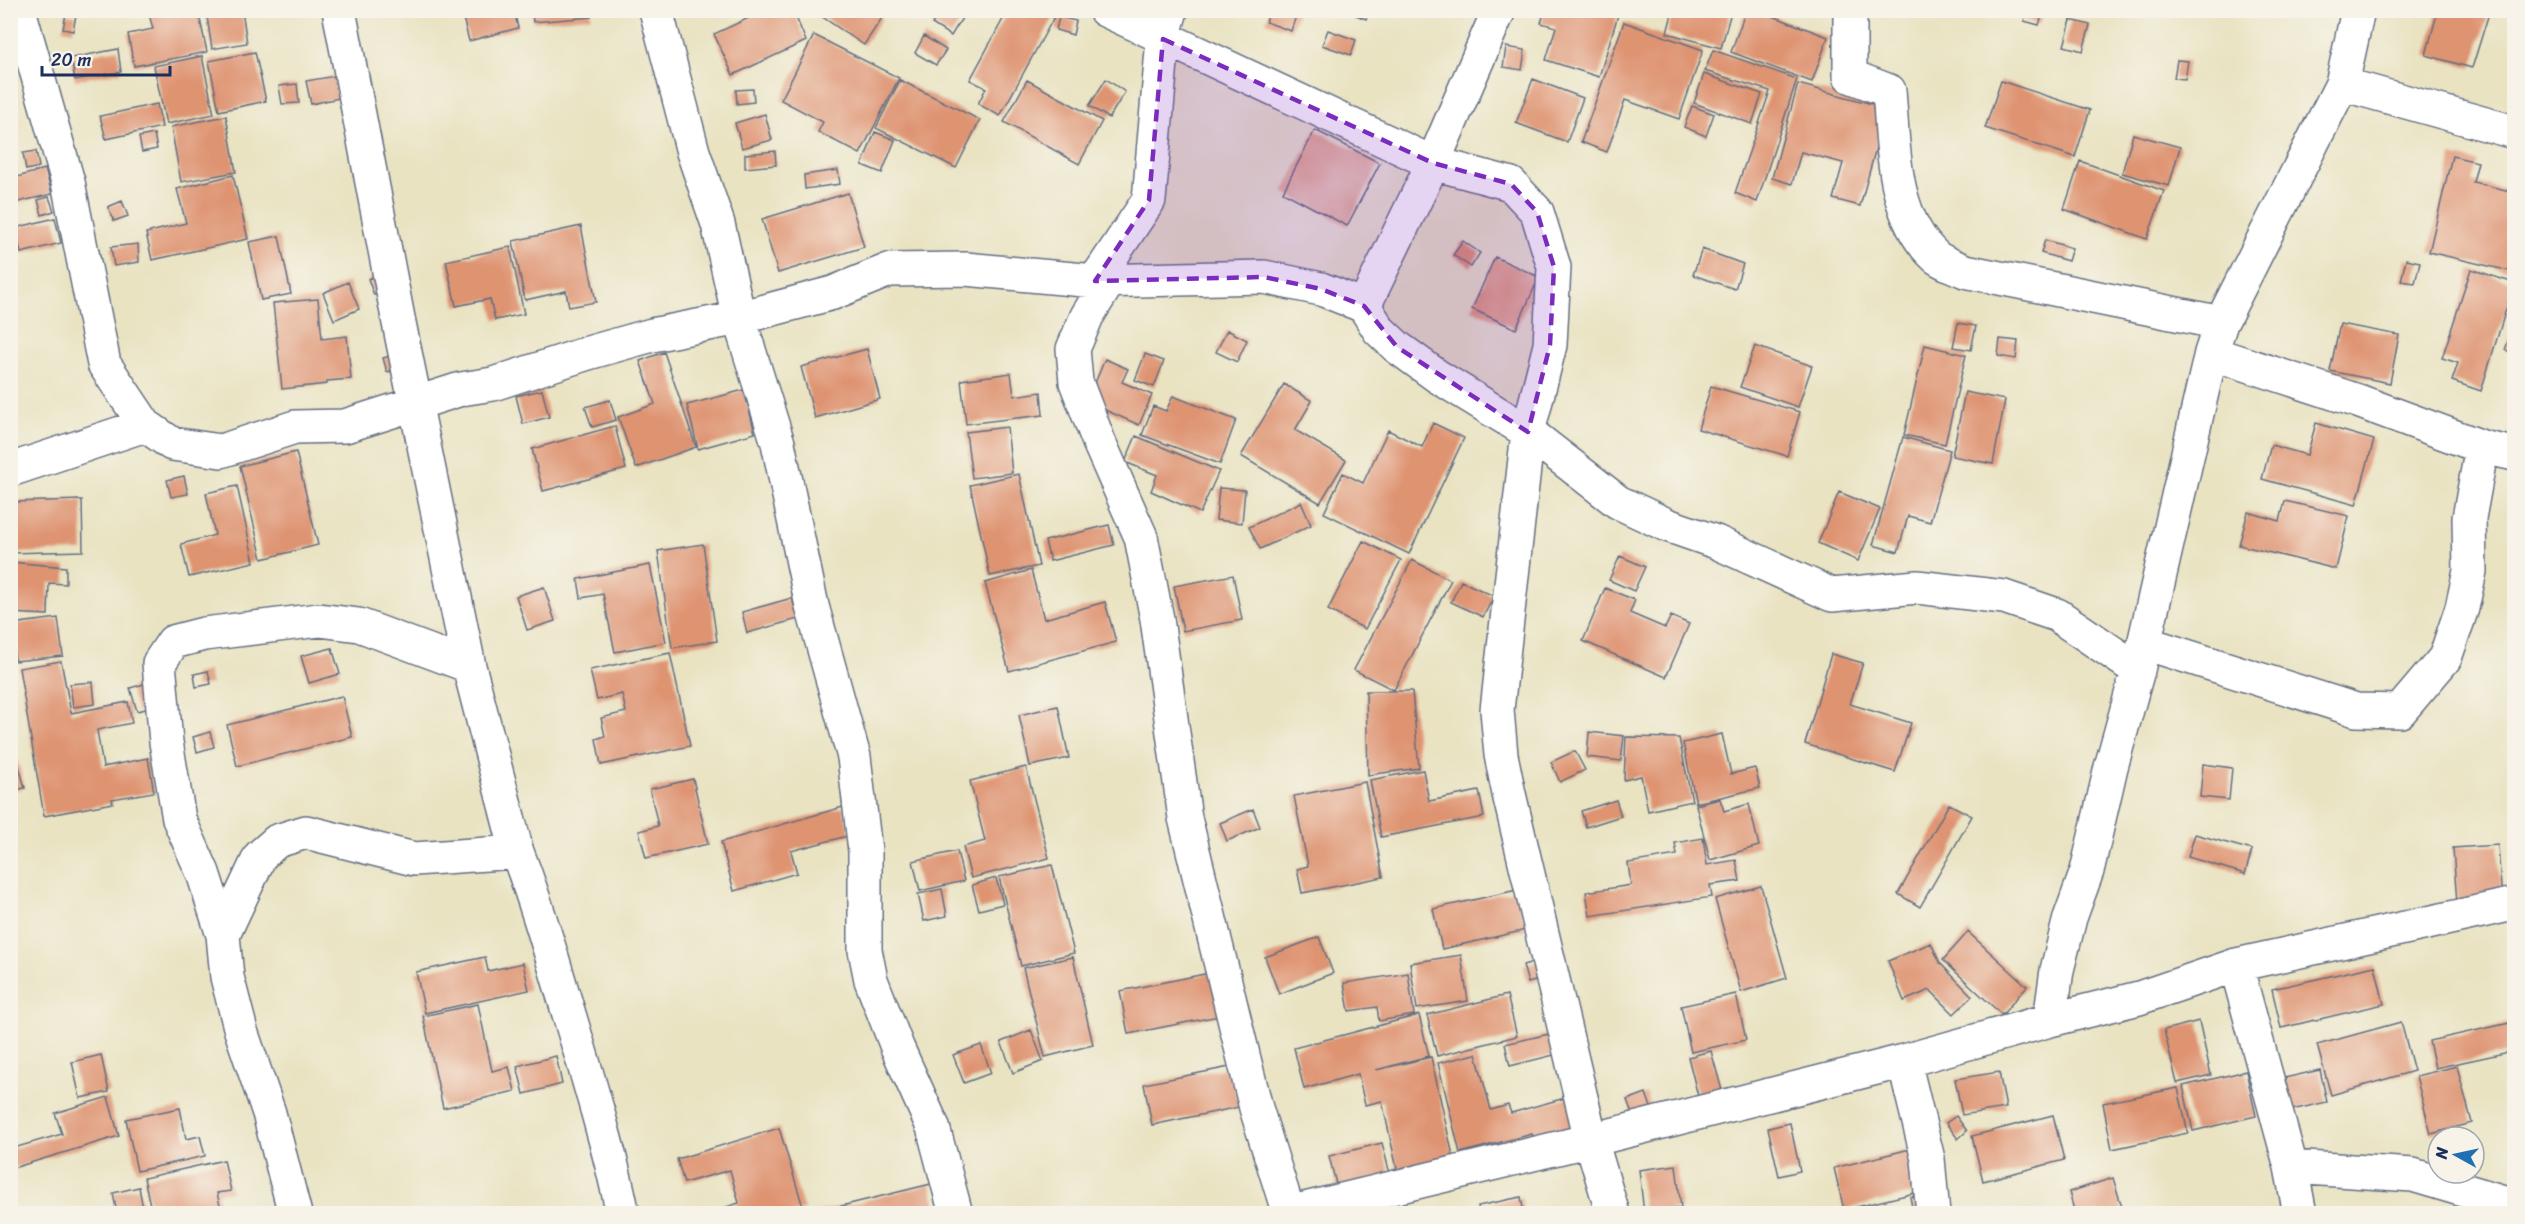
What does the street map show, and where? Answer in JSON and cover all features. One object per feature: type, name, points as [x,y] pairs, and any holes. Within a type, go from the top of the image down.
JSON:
[{"type":"street","points":[[19,10],[68,182],[104,364],[145,425],[172,444],[221,451],[295,427],[345,426],[461,389],[493,384],[588,352],[641,338],[740,318],[833,293],[889,270],[965,269],[1095,281],[1264,277],[1321,289],[1364,306],[1378,330],[1397,348],[1437,376],[1528,432],[1618,502],[1667,525],[1716,542],[1832,595],[1917,587],[2004,597],[2057,615],[2142,656],[2356,710],[2400,711],[2445,658],[2462,608],[2470,571],[2469,518],[2482,447]]},
{"type":"street","points":[[339,10],[470,666],[517,852],[529,881],[567,1009],[614,1172],[623,1214]]},
{"type":"street","points":[[656,10],[693,152],[718,224],[740,318],[778,443],[812,606],[854,757],[865,851],[865,950],[871,980],[897,1047],[933,1127],[956,1214]]},
{"type":"street","points":[[1105,10],[1167,25],[1434,163],[1511,184],[1538,212],[1554,267],[1550,345],[1528,432],[1497,710],[1501,755],[1591,1140],[1613,1214]]},
{"type":"street","points":[[1364,306],[1434,163],[1499,10]]},
{"type":"street","points":[[1850,10],[1850,76],[1889,91],[1900,197],[1916,233],[1937,258],[1965,271],[2221,323]]},
{"type":"street","points":[[2050,1020],[2057,970],[2070,918],[2087,871],[2111,767],[2142,656],[2211,353],[2221,323],[2342,84],[2358,10]]},
{"type":"street","points":[[1095,281],[1149,200],[1167,25]]},
{"type":"street","points":[[2342,84],[2514,132]]},
{"type":"street","points":[[1095,281],[1107,284],[1087,316],[1073,349],[1076,382],[1099,442],[1141,537],[1157,619],[1185,818],[1256,1108],[1287,1213],[1591,1140],[1904,1061],[2139,998],[2236,965],[2514,904]]},
{"type":"street","points":[[2211,353],[2358,401],[2482,447],[2514,454]]},
{"type":"street","points":[[10,470],[145,425]]},
{"type":"street","points":[[295,1214],[269,1113],[227,977],[223,935],[203,873],[179,819],[166,742],[159,663],[173,642],[204,634],[319,620],[359,625],[470,666]]},
{"type":"street","points":[[223,935],[260,856],[277,841],[306,832],[414,859],[517,852]]},
{"type":"street","points":[[2236,965],[2291,1167],[2300,1214]]},
{"type":"street","points":[[1904,1061],[1928,1159],[1933,1214]]},
{"type":"street","points":[[2291,1167],[2413,1175],[2514,1205]]},
{"type":"highlighted area","points":[[1163,39],[1433,163],[1511,184],[1537,212],[1554,267],[1550,345],[1528,432],[1397,347],[1364,306],[1321,289],[1264,277],[1095,281],[1149,200]]},
{"type":"building","points":[[148,10],[198,10],[207,52],[134,66],[128,34],[153,29]]},
{"type":"building","points":[[206,10],[242,10],[247,43],[212,49]]},
{"type":"building","points":[[461,10],[514,10],[518,28],[469,41]]},
{"type":"building","points":[[532,10],[591,10],[591,17],[533,22]]},
{"type":"building","points":[[766,10],[793,10],[806,41],[733,75],[714,34]]},
{"type":"building","points":[[825,10],[872,10],[882,18],[864,45],[821,16]]},
{"type":"building","points":[[941,10],[967,10],[951,36],[932,24]]},
{"type":"building","points":[[1008,10],[1043,10],[1054,17],[1000,116],[978,104],[986,88],[970,80]]},
{"type":"building","points":[[1270,10],[1298,10],[1291,31],[1266,22]]},
{"type":"building","points":[[1343,10],[1370,10],[1366,19]]},
{"type":"building","points":[[1545,10],[1605,10],[1618,15],[1599,77],[1546,60],[1556,27],[1541,23]]},
{"type":"building","points":[[1673,10],[1731,12],[1721,48],[1667,33]]},
{"type":"building","points":[[1746,10],[1757,10],[1828,37],[1812,82],[1731,52]]},
{"type":"building","points":[[2027,10],[2043,12],[2039,25],[2024,21]]},
{"type":"building","points":[[2438,10],[2490,10],[2472,68],[2426,55]]},
{"type":"building","points":[[66,14],[76,15],[73,31],[63,29]]},
{"type":"building","points":[[1059,17],[1076,21],[1073,35],[1056,30]]},
{"type":"building","points":[[2071,20],[2090,25],[2083,51],[2064,46]]},
{"type":"building","points":[[1624,22],[1703,50],[1679,119],[1625,100],[1607,152],[1581,142]]},
{"type":"building","points":[[1328,30],[1356,40],[1351,55],[1322,45]]},
{"type":"building","points":[[814,35],[899,78],[860,154],[818,132],[823,122],[781,100]]},
{"type":"building","points":[[924,36],[946,50],[936,65],[915,53]]},
{"type":"building","points":[[1506,47],[1525,50],[1522,70],[1503,67]]},
{"type":"building","points":[[118,49],[121,72],[75,80],[71,58]]},
{"type":"building","points":[[1713,50],[1797,79],[1757,202],[1735,193],[1770,91],[1705,71]]},
{"type":"building","points":[[255,52],[266,101],[219,111],[209,61]]},
{"type":"building","points":[[202,56],[214,114],[166,124],[154,66]]},
{"type":"building","points":[[2177,60],[2188,61],[2185,79],[2174,78]]},
{"type":"building","points":[[1704,74],[1762,94],[1752,124],[1694,103]]},
{"type":"building","points":[[335,76],[339,98],[311,104],[306,81]]},
{"type":"building","points":[[1106,79],[1125,92],[1109,118],[1089,106]]},
{"type":"building","points":[[1533,79],[1583,98],[1567,142],[1516,123]]},
{"type":"building","points":[[900,80],[980,120],[956,168],[876,128]]},
{"type":"building","points":[[1027,80],[1102,121],[1079,164],[1004,122]]},
{"type":"building","points":[[2001,81],[2090,110],[2075,157],[1985,128]]},
{"type":"building","points":[[297,84],[299,103],[282,104],[279,86]]},
{"type":"building","points":[[1798,84],[1887,108],[1860,206],[1833,199],[1843,163],[1801,152],[1792,184],[1772,178]]},
{"type":"building","points":[[753,89],[754,102],[737,104],[736,90]]},
{"type":"building","points":[[157,104],[162,127],[106,139],[100,116]]},
{"type":"building","points":[[1692,106],[1714,114],[1706,136],[1684,127]]},
{"type":"building","points":[[765,114],[772,140],[742,148],[735,123]]},
{"type":"building","points":[[226,116],[236,172],[181,182],[171,127]]},
{"type":"building","points":[[1315,130],[1380,163],[1347,226],[1283,192]]},
{"type":"building","points":[[875,132],[895,140],[882,173],[862,165]]},
{"type":"building","points":[[154,134],[157,149],[142,152],[139,137]]},
{"type":"building","points":[[2133,134],[2180,147],[2169,186],[2122,173]]},
{"type":"building","points":[[36,151],[39,167],[26,170],[23,153]]},
{"type":"building","points":[[775,151],[776,165],[745,168],[745,154]]},
{"type":"building","points":[[2452,156],[2478,162],[2473,182],[2514,192],[2514,272],[2429,252]]},
{"type":"building","points":[[2080,161],[2164,191],[2147,239],[2064,209]]},
{"type":"building","points":[[45,169],[52,194],[10,204],[10,179]]},
{"type":"building","points":[[838,170],[840,184],[805,189],[804,175]]},
{"type":"building","points":[[233,175],[248,239],[152,260],[146,233],[186,223],[177,189]]},
{"type":"building","points":[[848,193],[864,247],[778,273],[762,219]]},
{"type":"building","points":[[49,197],[54,211],[42,215],[38,200]]},
{"type":"building","points":[[122,201],[128,216],[114,221],[108,207]]},
{"type":"building","points":[[55,218],[61,243],[21,253],[15,228]]},
{"type":"building","points":[[10,224],[17,251],[10,253]]},
{"type":"building","points":[[581,226],[596,302],[569,307],[566,291],[525,300],[513,241]]},
{"type":"building","points":[[279,236],[291,294],[261,300],[249,242]]},
{"type":"building","points":[[2045,240],[2072,248],[2068,261],[2041,253]]},
{"type":"building","points":[[1463,241],[1480,253],[1471,267],[1453,255]]},
{"type":"building","points":[[138,244],[139,262],[114,266],[111,247]]},
{"type":"building","points":[[510,247],[524,314],[495,320],[490,299],[456,306],[446,261]]},
{"type":"building","points":[[1702,249],[1743,264],[1735,289],[1693,275]]},
{"type":"building","points":[[1495,257],[1539,277],[1516,329],[1472,309]]},
{"type":"building","points":[[2406,259],[2420,262],[2415,283],[2401,281]]},
{"type":"building","points":[[2471,269],[2514,283],[2481,391],[2452,381],[2458,363],[2442,358]]},
{"type":"building","points":[[381,274],[387,290],[374,295],[368,279]]},
{"type":"building","points":[[348,282],[359,309],[334,320],[323,293]]},
{"type":"building","points":[[318,299],[322,339],[347,336],[351,379],[282,389],[273,303]]},
{"type":"building","points":[[1958,323],[1976,326],[1971,350],[1953,347]]},
{"type":"building","points":[[2340,324],[2399,335],[2390,383],[2330,371]]},
{"type":"building","points":[[2514,324],[2514,353],[2505,350]]},
{"type":"building","points":[[1227,330],[1247,340],[1237,362],[1216,352]]},
{"type":"building","points":[[2000,339],[2018,341],[2016,359],[1998,356]]},
{"type":"building","points":[[1925,345],[1966,355],[1945,444],[1904,435]]},
{"type":"building","points":[[1755,346],[1812,366],[1798,407],[1740,387]]},
{"type":"building","points":[[867,349],[880,399],[815,418],[801,367]]},
{"type":"building","points":[[664,352],[696,447],[636,468],[618,417],[655,404],[640,361]]},
{"type":"building","points":[[398,354],[402,368],[387,372],[383,358]]},
{"type":"building","points":[[1145,354],[1164,361],[1154,387],[1135,380]]},
{"type":"building","points":[[1105,359],[1128,369],[1122,382],[1152,395],[1139,425],[1087,402]]},
{"type":"building","points":[[1011,373],[1014,396],[1041,392],[1043,415],[966,424],[961,380]]},
{"type":"building","points":[[1284,384],[1312,401],[1295,430],[1346,460],[1320,503],[1241,456]]},
{"type":"building","points":[[1711,386],[1800,412],[1787,456],[1698,429]]},
{"type":"building","points":[[542,390],[549,417],[523,424],[516,396]]},
{"type":"building","points":[[744,390],[755,433],[698,449],[687,405]]},
{"type":"building","points":[[1965,392],[2005,400],[1993,464],[1952,456]]},
{"type":"building","points":[[1173,396],[1236,420],[1220,464],[1142,435],[1153,406],[1166,411]]},
{"type":"building","points":[[610,400],[616,420],[592,427],[585,407]]},
{"type":"building","points":[[1433,423],[1464,438],[1409,554],[1324,513],[1343,473],[1363,483],[1388,430],[1422,447]]},
{"type":"building","points":[[2316,423],[2374,440],[2356,505],[2262,479],[2271,445],[2307,455]]},
{"type":"building","points":[[615,426],[626,469],[543,491],[532,449]]},
{"type":"building","points":[[1007,427],[1012,473],[972,478],[966,432]]},
{"type":"building","points":[[1136,436],[1219,471],[1200,513],[1151,491],[1157,475],[1125,462]]},
{"type":"building","points":[[1903,437],[1950,450],[1930,522],[1908,516],[1898,552],[1873,545]]},
{"type":"building","points":[[296,452],[318,545],[262,559],[240,466]]},
{"type":"building","points":[[1019,474],[1039,566],[990,576],[970,485]]},
{"type":"building","points":[[184,476],[188,494],[171,497],[167,480]]},
{"type":"building","points":[[237,486],[254,562],[189,577],[181,544],[215,535],[206,493]]},
{"type":"building","points":[[1219,488],[1245,490],[1242,523],[1216,520]]},
{"type":"building","points":[[1839,492],[1880,509],[1858,561],[1818,543]]},
{"type":"building","points":[[82,500],[83,551],[10,553],[10,502]]},
{"type":"building","points":[[2285,501],[2349,516],[2336,569],[2239,545],[2248,512],[2280,521]]},
{"type":"building","points":[[1301,502],[1311,525],[1260,549],[1249,527]]},
{"type":"building","points":[[1109,525],[1114,545],[1050,561],[1045,541]]},
{"type":"building","points":[[1363,541],[1401,560],[1365,629],[1328,610]]},
{"type":"building","points":[[703,544],[717,641],[672,648],[658,551]]},
{"type":"building","points":[[1620,556],[1645,567],[1634,591],[1609,580]]},
{"type":"building","points":[[1412,560],[1451,580],[1394,690],[1354,670]]},
{"type":"building","points":[[10,562],[66,567],[66,584],[49,583],[48,615],[10,613]]},
{"type":"building","points":[[650,565],[666,642],[615,652],[603,594],[581,598],[578,579]]},
{"type":"building","points":[[1031,570],[1044,619],[1105,602],[1116,642],[1009,671],[985,583]]},
{"type":"building","points":[[1233,575],[1242,620],[1183,631],[1174,586]]},
{"type":"building","points":[[1461,581],[1494,596],[1483,617],[1451,602]]},
{"type":"building","points":[[544,587],[555,621],[527,630],[516,596]]},
{"type":"building","points":[[1605,588],[1635,600],[1630,613],[1665,628],[1671,616],[1689,624],[1666,677],[1583,641]]},
{"type":"building","points":[[792,598],[798,619],[747,633],[742,612]]},
{"type":"building","points":[[58,618],[63,656],[15,661],[11,624]]},
{"type":"building","points":[[332,648],[340,674],[309,683],[301,656]]},
{"type":"building","points":[[670,653],[690,746],[601,765],[596,739],[605,736],[601,718],[626,712],[622,694],[597,700],[590,670]]},
{"type":"building","points":[[1831,654],[1863,663],[1850,704],[1911,723],[1895,772],[1805,744]]},
{"type":"building","points":[[61,661],[71,713],[128,702],[132,723],[97,730],[103,767],[148,758],[154,792],[112,799],[113,803],[44,816],[19,668]]},
{"type":"building","points":[[208,671],[211,684],[196,687],[194,674]]},
{"type":"building","points":[[93,682],[95,704],[73,707],[70,684]]},
{"type":"building","points":[[144,684],[150,708],[137,711],[130,688]]},
{"type":"building","points":[[1366,691],[1412,691],[1419,768],[1368,775]]},
{"type":"building","points":[[342,696],[352,737],[237,766],[227,725]]},
{"type":"building","points":[[1058,706],[1069,758],[1030,766],[1019,715]]},
{"type":"building","points":[[210,732],[214,747],[197,752],[193,737]]},
{"type":"building","points":[[1589,732],[1624,736],[1621,761],[1587,757]]},
{"type":"building","points":[[10,733],[25,788],[10,791]]},
{"type":"building","points":[[1722,734],[1731,774],[1755,768],[1760,788],[1696,803],[1683,743]]},
{"type":"building","points":[[1626,737],[1679,738],[1692,801],[1648,811],[1641,776],[1624,780]]},
{"type":"building","points":[[1575,751],[1585,770],[1560,782],[1551,762]]},
{"type":"building","points":[[2203,764],[2232,768],[2229,800],[2200,797]]},
{"type":"building","points":[[1026,767],[1049,858],[971,878],[963,847],[985,841],[970,781]]},
{"type":"building","points":[[1423,770],[1429,801],[1479,791],[1484,817],[1381,837],[1370,780]]},
{"type":"building","points":[[693,779],[708,844],[646,858],[639,831],[658,826],[650,789]]},
{"type":"building","points":[[1365,782],[1383,877],[1302,893],[1297,869],[1308,866],[1294,796]]},
{"type":"building","points":[[1720,799],[1724,811],[1749,804],[1759,846],[1710,860],[1696,805]]},
{"type":"building","points":[[1616,800],[1621,816],[1586,827],[1581,811]]},
{"type":"building","points":[[1949,804],[1972,816],[1920,907],[1898,894]]},
{"type":"building","points":[[843,807],[851,835],[791,851],[797,873],[734,891],[721,842]]},
{"type":"building","points":[[1253,809],[1260,827],[1227,841],[1220,823]]},
{"type":"building","points":[[2195,834],[2252,850],[2245,874],[2188,857]]},
{"type":"building","points":[[1703,838],[1707,865],[1736,860],[1740,881],[1710,885],[1712,897],[1590,916],[1586,892],[1631,885],[1628,863],[1677,855],[1675,843]]},
{"type":"building","points":[[2498,845],[2502,901],[2457,904],[2453,848]]},
{"type":"building","points":[[957,851],[964,881],[920,891],[913,861]]},
{"type":"building","points":[[1052,865],[1074,953],[1021,966],[999,877]]},
{"type":"building","points":[[996,878],[1003,904],[979,910],[972,885]]},
{"type":"building","points":[[1761,886],[1787,978],[1741,992],[1715,899]]},
{"type":"building","points":[[942,889],[947,916],[924,921],[918,894]]},
{"type":"building","points":[[1517,890],[1526,930],[1442,949],[1433,909]]},
{"type":"building","points":[[1968,932],[2027,986],[2002,1015],[1943,960]]},
{"type":"building","points":[[1319,937],[1333,973],[1279,994],[1265,957]]},
{"type":"building","points":[[1931,943],[1940,963],[1972,996],[1954,1014],[1930,990],[1904,1001],[1888,961]]},
{"type":"building","points":[[1461,955],[1468,1001],[1417,1009],[1410,963]]},
{"type":"building","points":[[485,957],[488,971],[523,963],[529,990],[425,1013],[416,972]]},
{"type":"building","points":[[1073,957],[1093,1045],[1045,1057],[1023,968]]},
{"type":"building","points":[[1543,959],[1549,977],[1528,983],[1523,965]]},
{"type":"building","points":[[2375,966],[2384,1004],[2281,1028],[2272,989]]},
{"type":"building","points":[[1215,972],[1224,1015],[1128,1034],[1120,991]]},
{"type":"building","points":[[1408,973],[1414,1015],[1379,1021],[1377,1007],[1349,1011],[1344,983]]},
{"type":"building","points":[[1736,994],[1746,1040],[1691,1052],[1681,1006]]},
{"type":"building","points":[[1507,995],[1517,1036],[1437,1056],[1427,1015]]},
{"type":"building","points":[[478,1004],[492,1071],[509,1067],[515,1091],[443,1108],[423,1016]]},
{"type":"building","points":[[1419,1015],[1429,1056],[1376,1070],[1431,1057],[1453,1156],[1397,1169],[1382,1101],[1365,1105],[1358,1074],[1304,1089],[1294,1048]]},
{"type":"building","points":[[2199,1021],[2211,1075],[2177,1083],[2164,1030]]},
{"type":"building","points":[[2401,1022],[2414,1071],[2331,1095],[2317,1045]]},
{"type":"building","points":[[2514,1022],[2514,1051],[2435,1068],[2429,1041]]},
{"type":"building","points":[[1031,1030],[1043,1061],[1013,1073],[1001,1042]]},
{"type":"building","points":[[1549,1034],[1554,1055],[1510,1066],[1505,1044]]},
{"type":"building","points":[[981,1045],[991,1073],[964,1083],[953,1055]]},
{"type":"building","points":[[1711,1051],[1723,1094],[1699,1100],[1688,1057]]},
{"type":"building","points":[[1476,1054],[1491,1110],[1508,1105],[1511,1113],[1576,1095],[1587,1133],[1536,1146],[1532,1134],[1460,1153],[1438,1063]]},
{"type":"building","points":[[101,1055],[109,1092],[80,1098],[72,1062]]},
{"type":"building","points":[[556,1056],[562,1084],[524,1094],[517,1066]]},
{"type":"building","points":[[2457,1066],[2472,1123],[2429,1125],[2416,1076]]},
{"type":"building","points":[[1230,1067],[1239,1107],[1152,1125],[1144,1084]]},
{"type":"building","points":[[2320,1070],[2327,1102],[2287,1111],[2280,1079]]},
{"type":"building","points":[[2246,1071],[2256,1116],[2193,1131],[2183,1086]]},
{"type":"building","points":[[1999,1072],[2006,1108],[1962,1115],[1955,1079]]},
{"type":"building","points":[[2178,1088],[2188,1133],[2112,1149],[2103,1103]]},
{"type":"building","points":[[1646,1093],[1652,1110],[1633,1116],[1627,1100]]},
{"type":"building","points":[[108,1097],[119,1136],[10,1169],[10,1149],[62,1134],[55,1113]]},
{"type":"building","points":[[180,1108],[186,1139],[200,1136],[205,1156],[137,1171],[126,1119]]},
{"type":"building","points":[[2053,1115],[2064,1160],[1983,1181],[1972,1136]]},
{"type":"building","points":[[1956,1116],[1967,1131],[1958,1139],[1946,1123]]},
{"type":"building","points":[[1790,1123],[1800,1171],[1779,1176],[1768,1128]]},
{"type":"building","points":[[779,1128],[804,1210],[791,1214],[725,1214],[723,1208],[739,1203],[730,1170],[684,1183],[677,1159]]},
{"type":"building","points":[[1382,1143],[1390,1174],[1337,1188],[1329,1156]]},
{"type":"building","points":[[1914,1148],[1923,1191],[1844,1210],[1834,1168]]},
{"type":"building","points":[[224,1160],[231,1191],[217,1193],[222,1214],[152,1214],[144,1178]]},
{"type":"building","points":[[1676,1165],[1681,1208],[1644,1213],[1639,1170]]},
{"type":"building","points":[[2113,1178],[2124,1214],[2075,1214],[2069,1192]]},
{"type":"building","points":[[931,1184],[938,1214],[813,1213]]},
{"type":"building","points":[[139,1187],[144,1214],[117,1214],[113,1193]]},
{"type":"building","points":[[1926,1194],[1929,1209],[1913,1212],[1910,1197]]},
{"type":"building","points":[[1521,1197],[1524,1214],[1479,1214],[1478,1206]]}]
